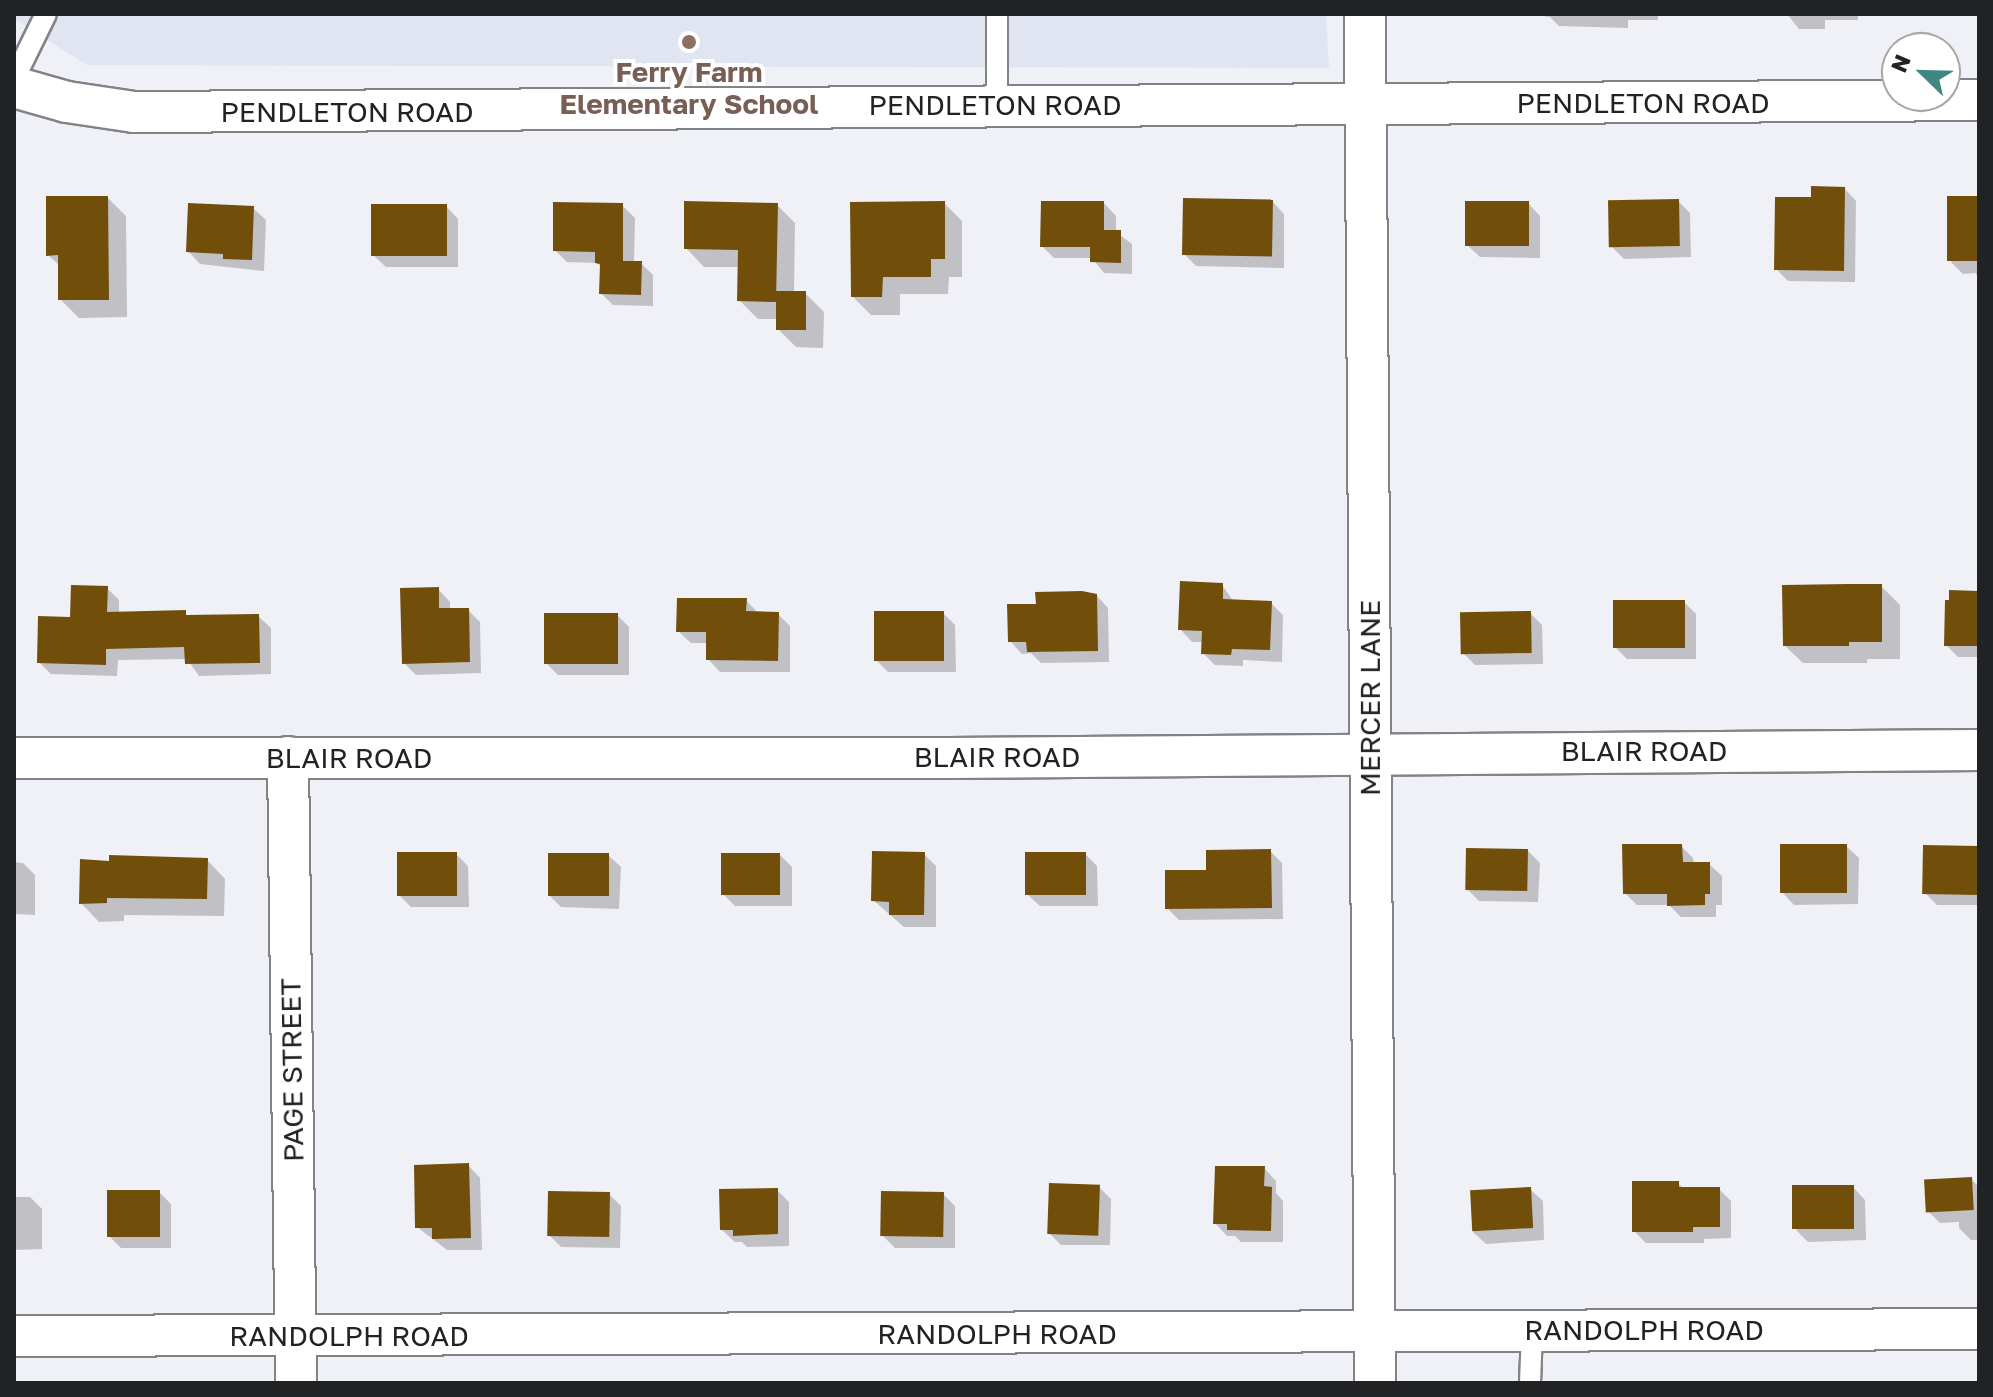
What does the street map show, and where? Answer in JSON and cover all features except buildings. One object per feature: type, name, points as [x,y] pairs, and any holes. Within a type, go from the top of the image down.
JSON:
[{"type":"street","name":"MERCER LANE","points":[[1365,14],[1375,1383]]},
{"type":"street","name":"PENDLETON ROAD","points":[[14,87],[67,102],[134,112],[1979,100]]},
{"type":"street","name":"BLAIR ROAD","points":[[14,758],[949,758],[1979,750]]},
{"type":"street","name":"PAGE STREET","points":[[288,757],[296,1383]]},
{"type":"street","name":"RANDOLPH ROAD","points":[[14,1336],[1979,1329]]},
{"type":"lane","points":[[14,79],[46,14]]},
{"type":"lane","points":[[997,14],[997,105]]},
{"type":"lane","points":[[1530,1383],[1532,1331]]},
{"type":"shaded area","name":"Ferry Farm Elementary School","points":[[14,14],[1326,14],[1329,68],[87,65],[14,19]]},
{"type":"place","name":"Ferry Farm Elementary School","points":[[689,42]]}]
